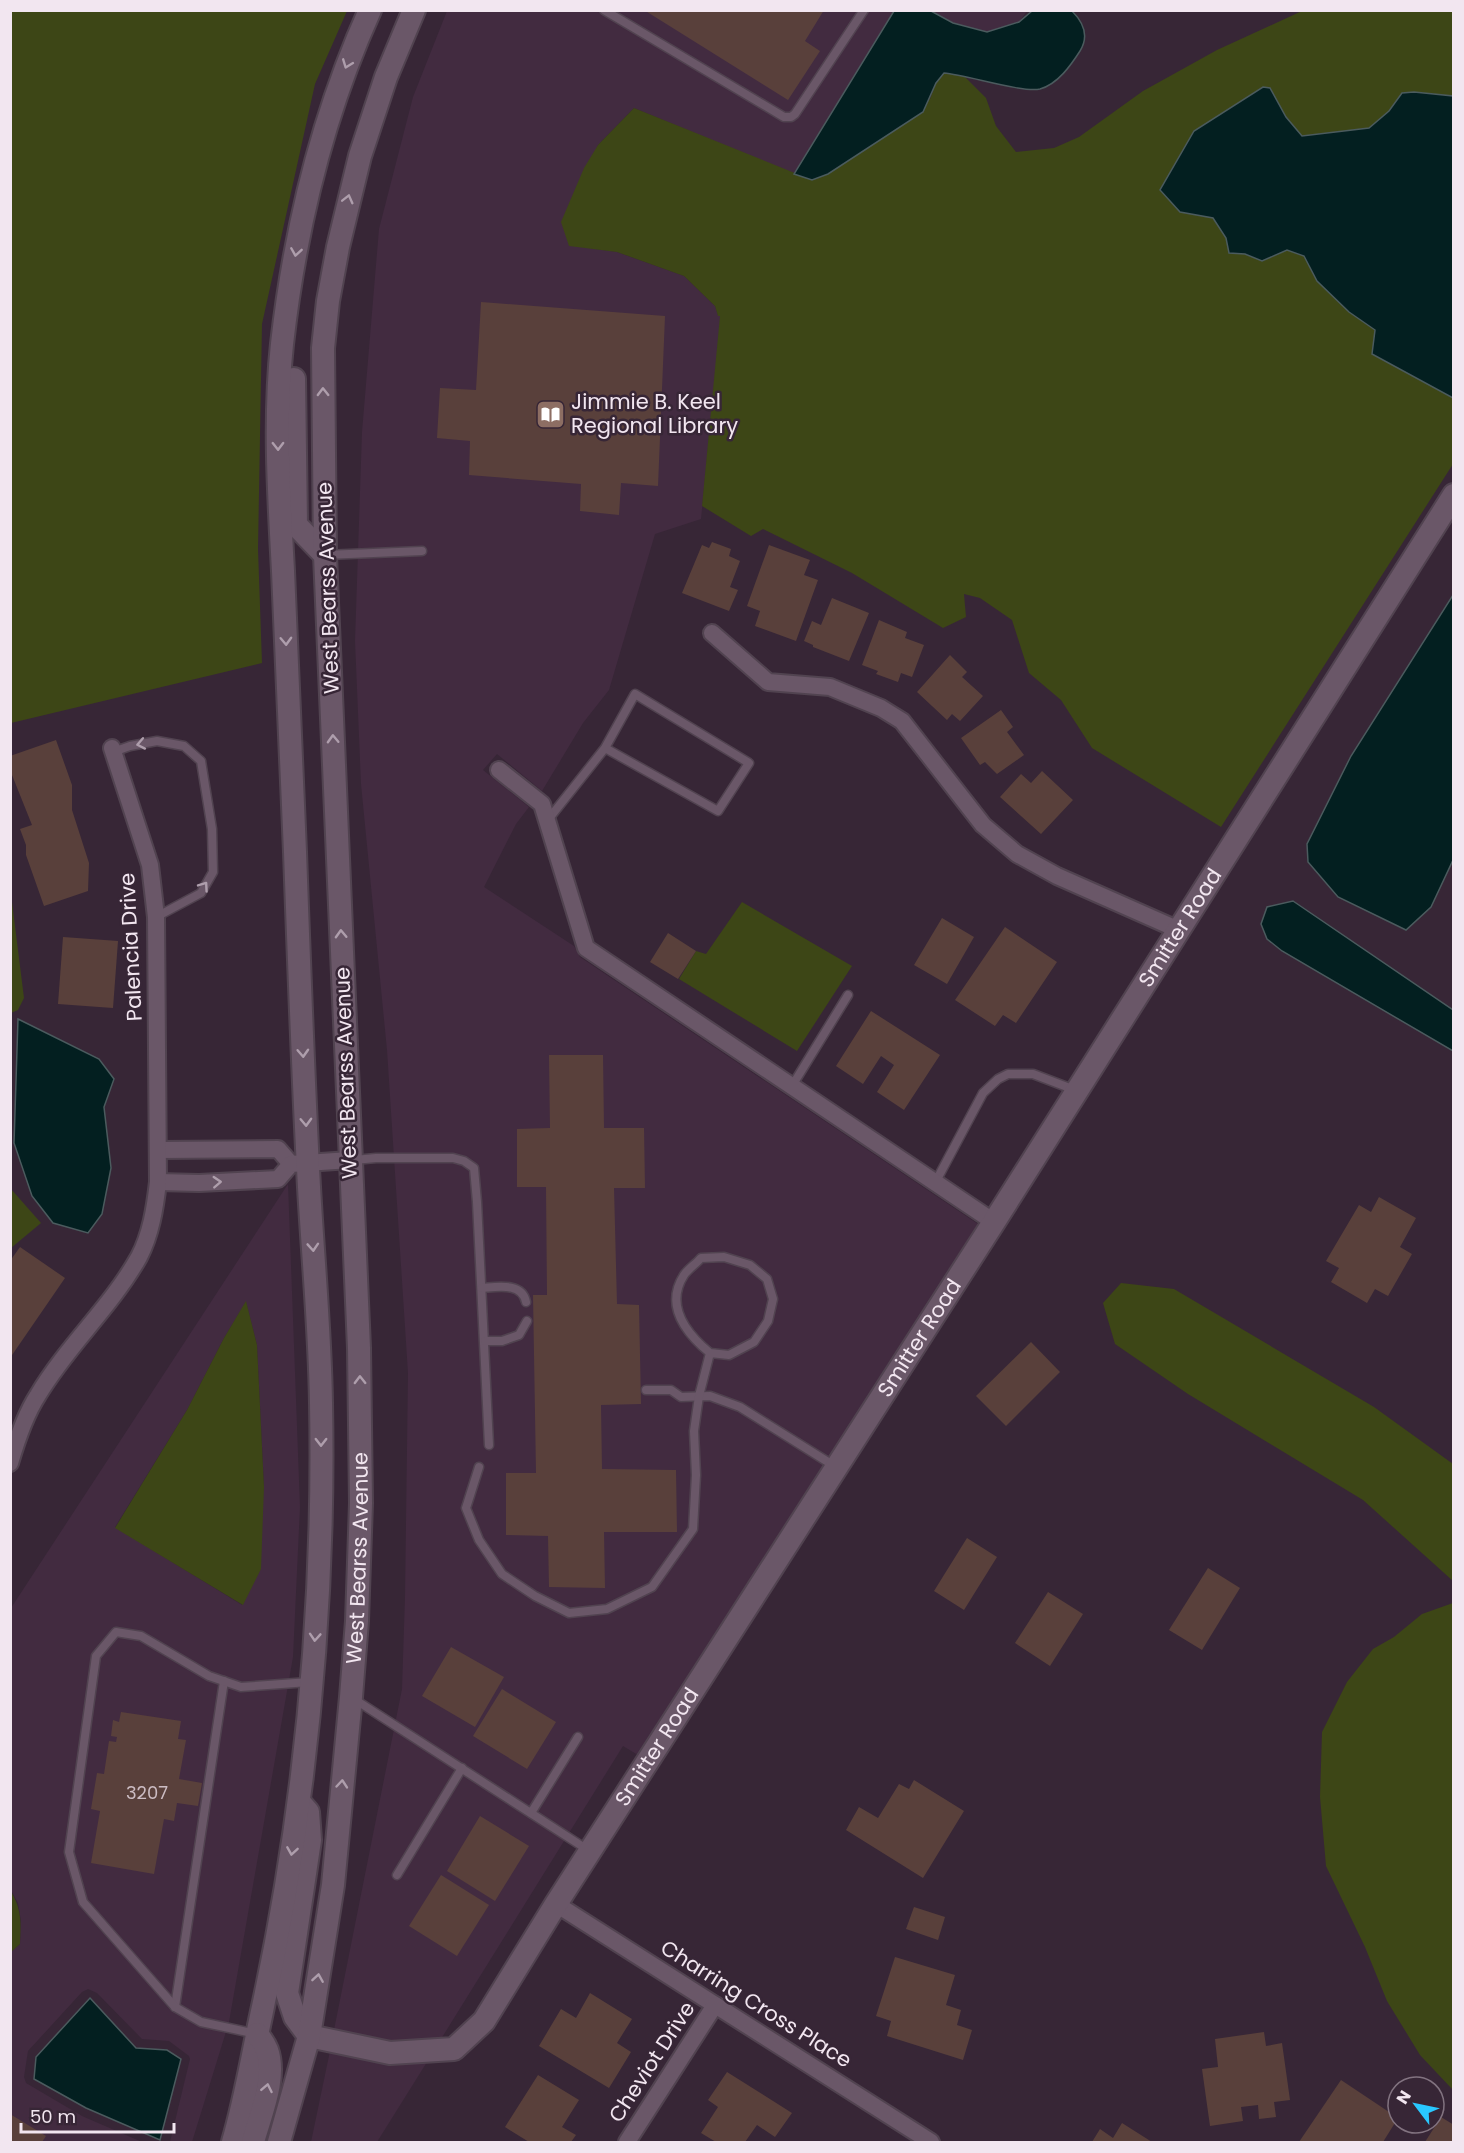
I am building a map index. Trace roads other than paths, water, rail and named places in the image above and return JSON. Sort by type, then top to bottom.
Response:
[{"type":"main road","name":"West Bearss Avenue","points":[[233,2142],[248,2084],[275,1951],[299,1800],[312,1682],[318,1585],[321,1401],[300,1164],[279,458],[282,348],[299,232],[311,180],[329,114],[370,10]]},
{"type":"main road","name":"West Bearss Avenue","points":[[279,2142],[309,2036],[333,1885],[357,1621],[361,1468],[359,1348],[325,555],[323,348],[328,301],[346,206],[386,77],[414,10]]},
{"type":"main road","points":[[282,348],[294,378],[296,525],[325,555]]},
{"type":"main road","name":"Smitter Road","points":[[309,2036],[390,2054],[454,2049],[484,2021],[556,1904],[994,1222],[1454,495]]},
{"type":"main road","points":[[299,1800],[308,1812],[310,1840],[287,1993],[295,2016],[309,2036]]},
{"type":"main road","points":[[253,2142],[269,2084],[270,2063],[267,2049],[257,2034]]},
{"type":"street","points":[[712,633],[768,682],[830,687],[896,716],[903,721],[983,825],[1017,854],[1057,876],[1179,930]]},
{"type":"street","name":"Palencia Drive","points":[[10,1463],[23,1426],[40,1392],[139,1257],[153,1220],[159,1150],[156,917],[150,865],[113,750]]},
{"type":"street","points":[[499,770],[542,804],[586,948],[994,1222]]},
{"type":"street","points":[[159,1150],[278,1149],[300,1164]]},
{"type":"street","points":[[158,1182],[199,1183],[278,1179],[300,1164],[350,1160]]},
{"type":"street","name":"Charring Cross Place","points":[[556,1904],[931,2142]]},
{"type":"street","name":"Cheviot Drive","points":[[627,2142],[715,2005]]},
{"type":"lane","points":[[604,10],[784,117],[791,117],[795,114],[864,10]]},
{"type":"lane","points":[[325,555],[422,550]]},
{"type":"lane","points":[[546,821],[605,748],[635,693],[748,763],[718,811],[605,748]]},
{"type":"lane","points":[[113,750],[158,741],[184,746],[201,761],[212,829],[213,872],[201,893],[156,917]]},
{"type":"lane","points":[[792,1086],[848,995]]},
{"type":"lane","points":[[935,1183],[982,1093],[998,1079],[1008,1074],[1033,1074],[1077,1091]]},
{"type":"lane","points":[[350,1160],[453,1158],[464,1161],[474,1168],[489,1445]]},
{"type":"lane","points":[[724,1257],[750,1265],[767,1279],[773,1299],[768,1321],[754,1342],[729,1355],[710,1353],[694,1340],[681,1321],[677,1297],[684,1276],[701,1258],[724,1257]]},
{"type":"lane","points":[[482,1288],[509,1287],[524,1295],[526,1302]]},
{"type":"lane","points":[[484,1341],[502,1341],[519,1335],[526,1321]]},
{"type":"lane","points":[[479,1467],[466,1508],[479,1540],[502,1574],[535,1596],[569,1613],[607,1609],[652,1587],[693,1529],[696,1475],[694,1431],[699,1396],[710,1353]]},
{"type":"lane","points":[[645,1390],[671,1390],[681,1397],[710,1396],[741,1407],[837,1467]]},
{"type":"lane","points":[[257,2034],[201,2022],[175,2007],[83,1902],[69,1852],[96,1656],[116,1632],[141,1636],[209,1676],[241,1687],[312,1682]]},
{"type":"lane","points":[[175,2007],[224,1681]]},
{"type":"lane","points":[[351,1697],[591,1851]]},
{"type":"lane","points":[[531,1813],[578,1737]]},
{"type":"lane","points":[[398,1875],[462,1768]]},
{"type":"place","name":"Jimmie B. Keel Regional Library","points":[[550,414]]}]
